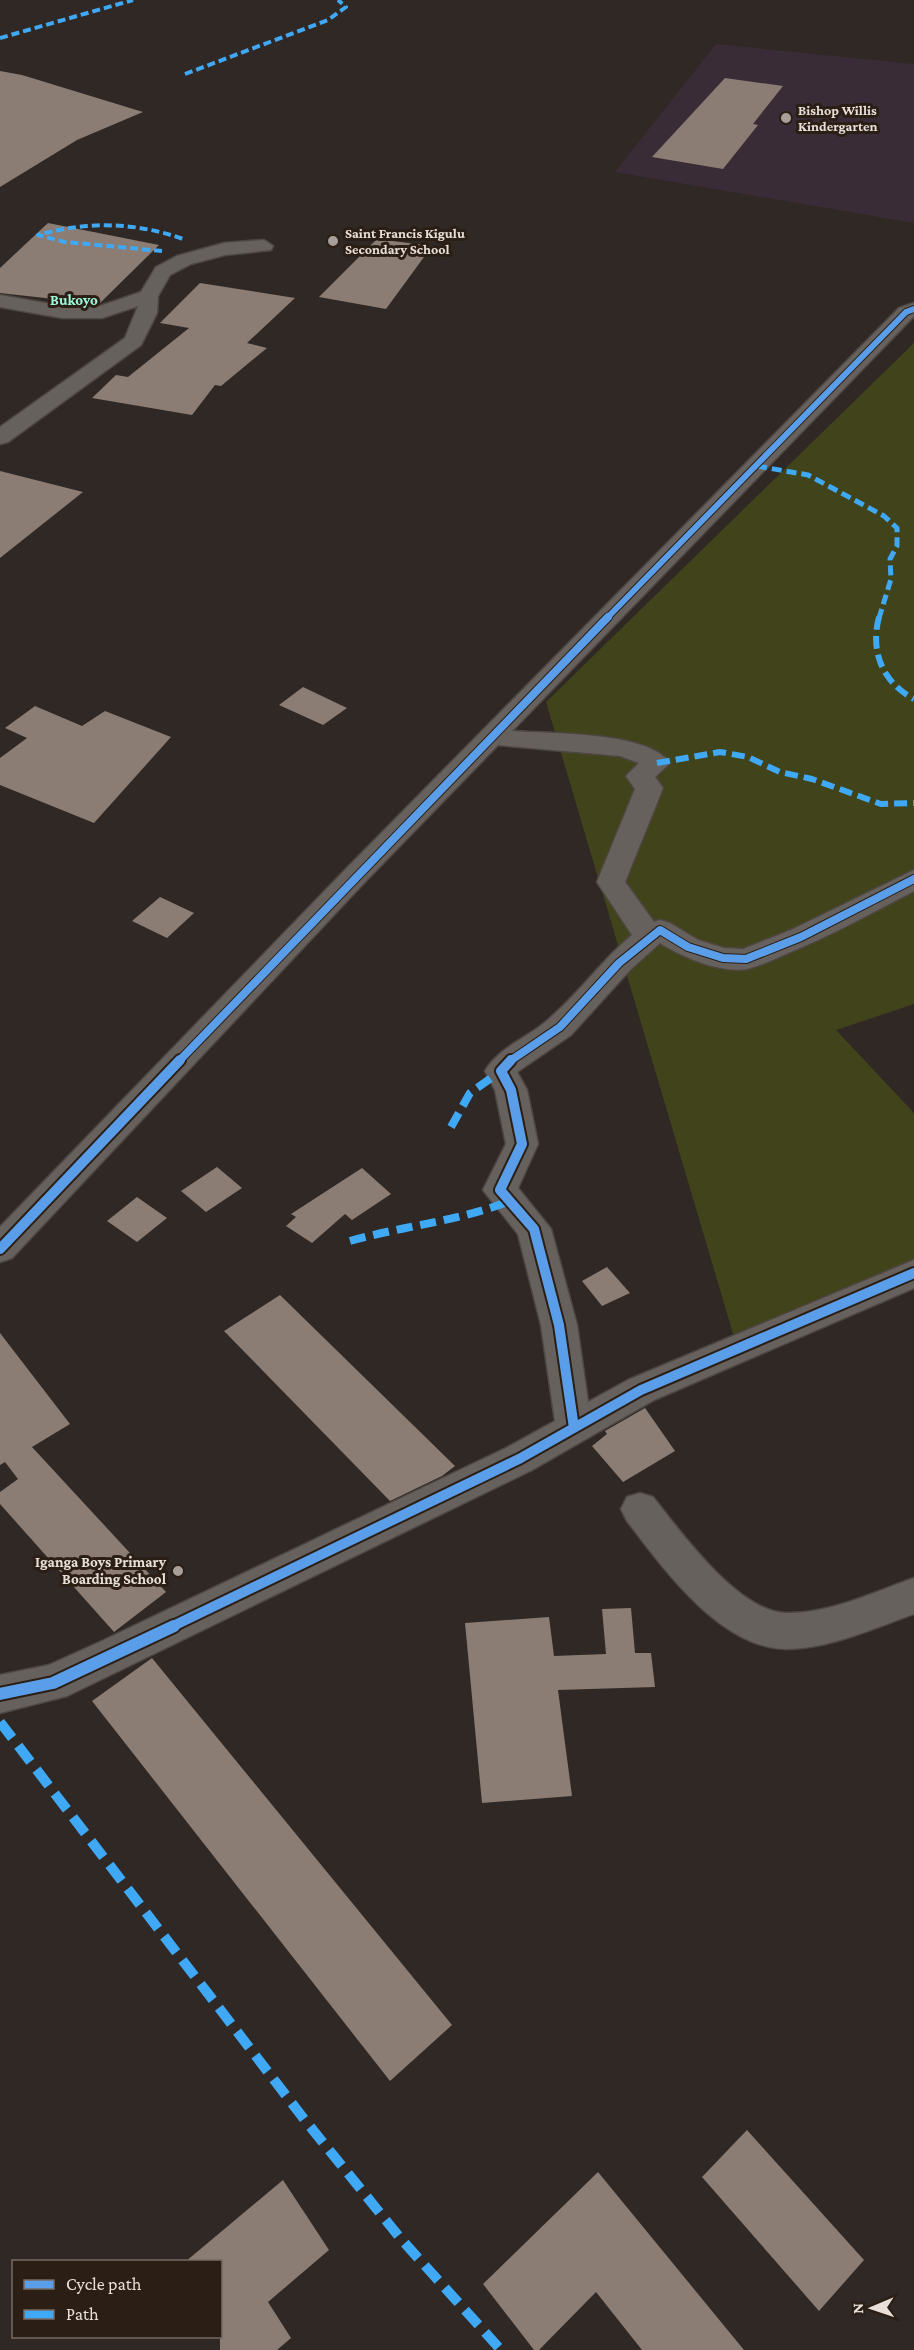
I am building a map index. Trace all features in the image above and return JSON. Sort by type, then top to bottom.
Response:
[{"type":"street","points":[[0,437],[134,341],[147,314],[148,296],[164,271],[184,260],[236,248],[264,246]]},
{"type":"street","points":[[0,301],[62,312],[102,312],[148,296]]},
{"type":"street","points":[[0,1249],[353,878],[906,312],[914,309]]},
{"type":"street","points":[[491,737],[622,748],[642,754],[657,763],[639,776],[650,788],[638,809],[631,838],[611,882],[649,937]]},
{"type":"street","points":[[574,1428],[559,1325],[534,1229],[500,1190],[522,1144],[511,1090],[501,1071],[507,1062],[560,1027],[640,941],[660,930],[688,948],[723,958],[746,959],[801,937],[914,879]]},
{"type":"street","points":[[0,1694],[53,1683],[116,1654],[519,1459],[640,1390],[914,1273]]},
{"type":"street","points":[[640,1509],[690,1572],[749,1621],[784,1631],[836,1621],[914,1596]]},
{"type":"shaded area","name":"Bishop Willis Kindergarten","points":[[716,44],[914,64],[914,223],[615,172]]},
{"type":"green space","points":[[914,343],[914,1004],[836,1030],[914,1113],[914,1261],[737,1347],[546,702]]},
{"type":"building","points":[[0,71],[22,75],[143,112],[77,140],[0,187]]},
{"type":"building","points":[[725,78],[783,86],[753,124],[758,125],[723,169],[652,157]]},
{"type":"building","points":[[48,223],[159,245],[99,304],[0,293],[0,268]]},
{"type":"building","points":[[377,239],[432,246],[386,309],[319,297]]},
{"type":"building","points":[[200,283],[295,298],[247,343],[267,348],[221,386],[215,385],[192,415],[92,398],[116,375],[128,377],[189,328],[160,323]]},
{"type":"building","points":[[0,471],[83,492],[0,558]]},
{"type":"building","points":[[303,687],[347,708],[323,725],[279,705]]},
{"type":"building","points":[[35,706],[82,726],[105,711],[171,737],[94,823],[0,785],[0,758],[27,738],[5,728]]},
{"type":"building","points":[[160,897],[194,913],[167,938],[132,921]]},
{"type":"building","points":[[217,1167],[242,1188],[206,1212],[181,1191]]},
{"type":"building","points":[[362,1168],[391,1194],[352,1220],[345,1214],[312,1243],[286,1226],[296,1217],[291,1214]]},
{"type":"building","points":[[137,1197],[167,1218],[137,1242],[107,1221]]},
{"type":"building","points":[[607,1267],[630,1293],[602,1306],[582,1281]]},
{"type":"building","points":[[280,1295],[455,1466],[442,1476],[390,1501],[224,1331]]},
{"type":"building","points":[[0,1333],[70,1424],[32,1447],[166,1592],[114,1632],[0,1504],[0,1492],[18,1479],[5,1462],[0,1465]]},
{"type":"building","points":[[645,1408],[675,1451],[623,1482],[592,1446],[607,1434],[605,1431]]},
{"type":"building","points":[[631,1608],[635,1653],[651,1653],[655,1687],[558,1690],[572,1796],[482,1803],[465,1623],[549,1617],[554,1656],[606,1654],[602,1609]]},
{"type":"building","points":[[152,1658],[452,2025],[390,2081],[92,1701]]},
{"type":"building","points":[[747,2130],[864,2260],[819,2311],[702,2177]]},
{"type":"building","points":[[598,2172],[744,2350],[642,2350],[596,2292],[539,2350],[534,2350],[483,2284]]},
{"type":"building","points":[[283,2180],[329,2250],[268,2302],[291,2338],[277,2350],[220,2350],[222,2260],[187,2260]]},
{"type":"marked path","points":[[0,38],[133,0]]},
{"type":"marked path","points":[[185,74],[328,20],[346,7],[338,0]]},
{"type":"marked path","points":[[162,251],[65,242],[38,235],[73,227],[111,225],[149,229],[183,239]]},
{"type":"marked path","points":[[757,466],[808,475],[884,516],[897,528],[897,546],[890,559],[891,579],[879,616],[876,641],[883,672],[896,688],[914,699]]},
{"type":"marked path","points":[[657,763],[720,752],[748,757],[780,772],[812,779],[881,804],[914,803]]},
{"type":"marked path","points":[[451,1127],[470,1093],[501,1071]]},
{"type":"marked path","points":[[350,1241],[395,1228],[477,1214],[510,1201]]},
{"type":"marked path","points":[[0,1722],[304,2119],[401,2239],[501,2350]]},
{"type":"cycle path","points":[[0,1249],[353,878],[906,312],[914,309]]},
{"type":"cycle path","points":[[574,1428],[559,1325],[534,1229],[500,1190],[522,1144],[511,1090],[501,1071],[513,1058],[560,1027],[619,963],[660,930],[688,947],[723,958],[746,959],[801,937],[914,879]]},
{"type":"cycle path","points":[[0,1694],[53,1683],[116,1654],[519,1459],[641,1390],[914,1273]]},
{"type":"place","name":"Bishop Willis Kindergarten","points":[[786,118]]},
{"type":"place","name":"Saint Francis Kigulu Secondary School","points":[[333,241]]},
{"type":"place","name":"Iganga Boys Primary Boarding School","points":[[178,1571]]},
{"type":"district","name":"Bukoyo","points":[[74,300]]}]
